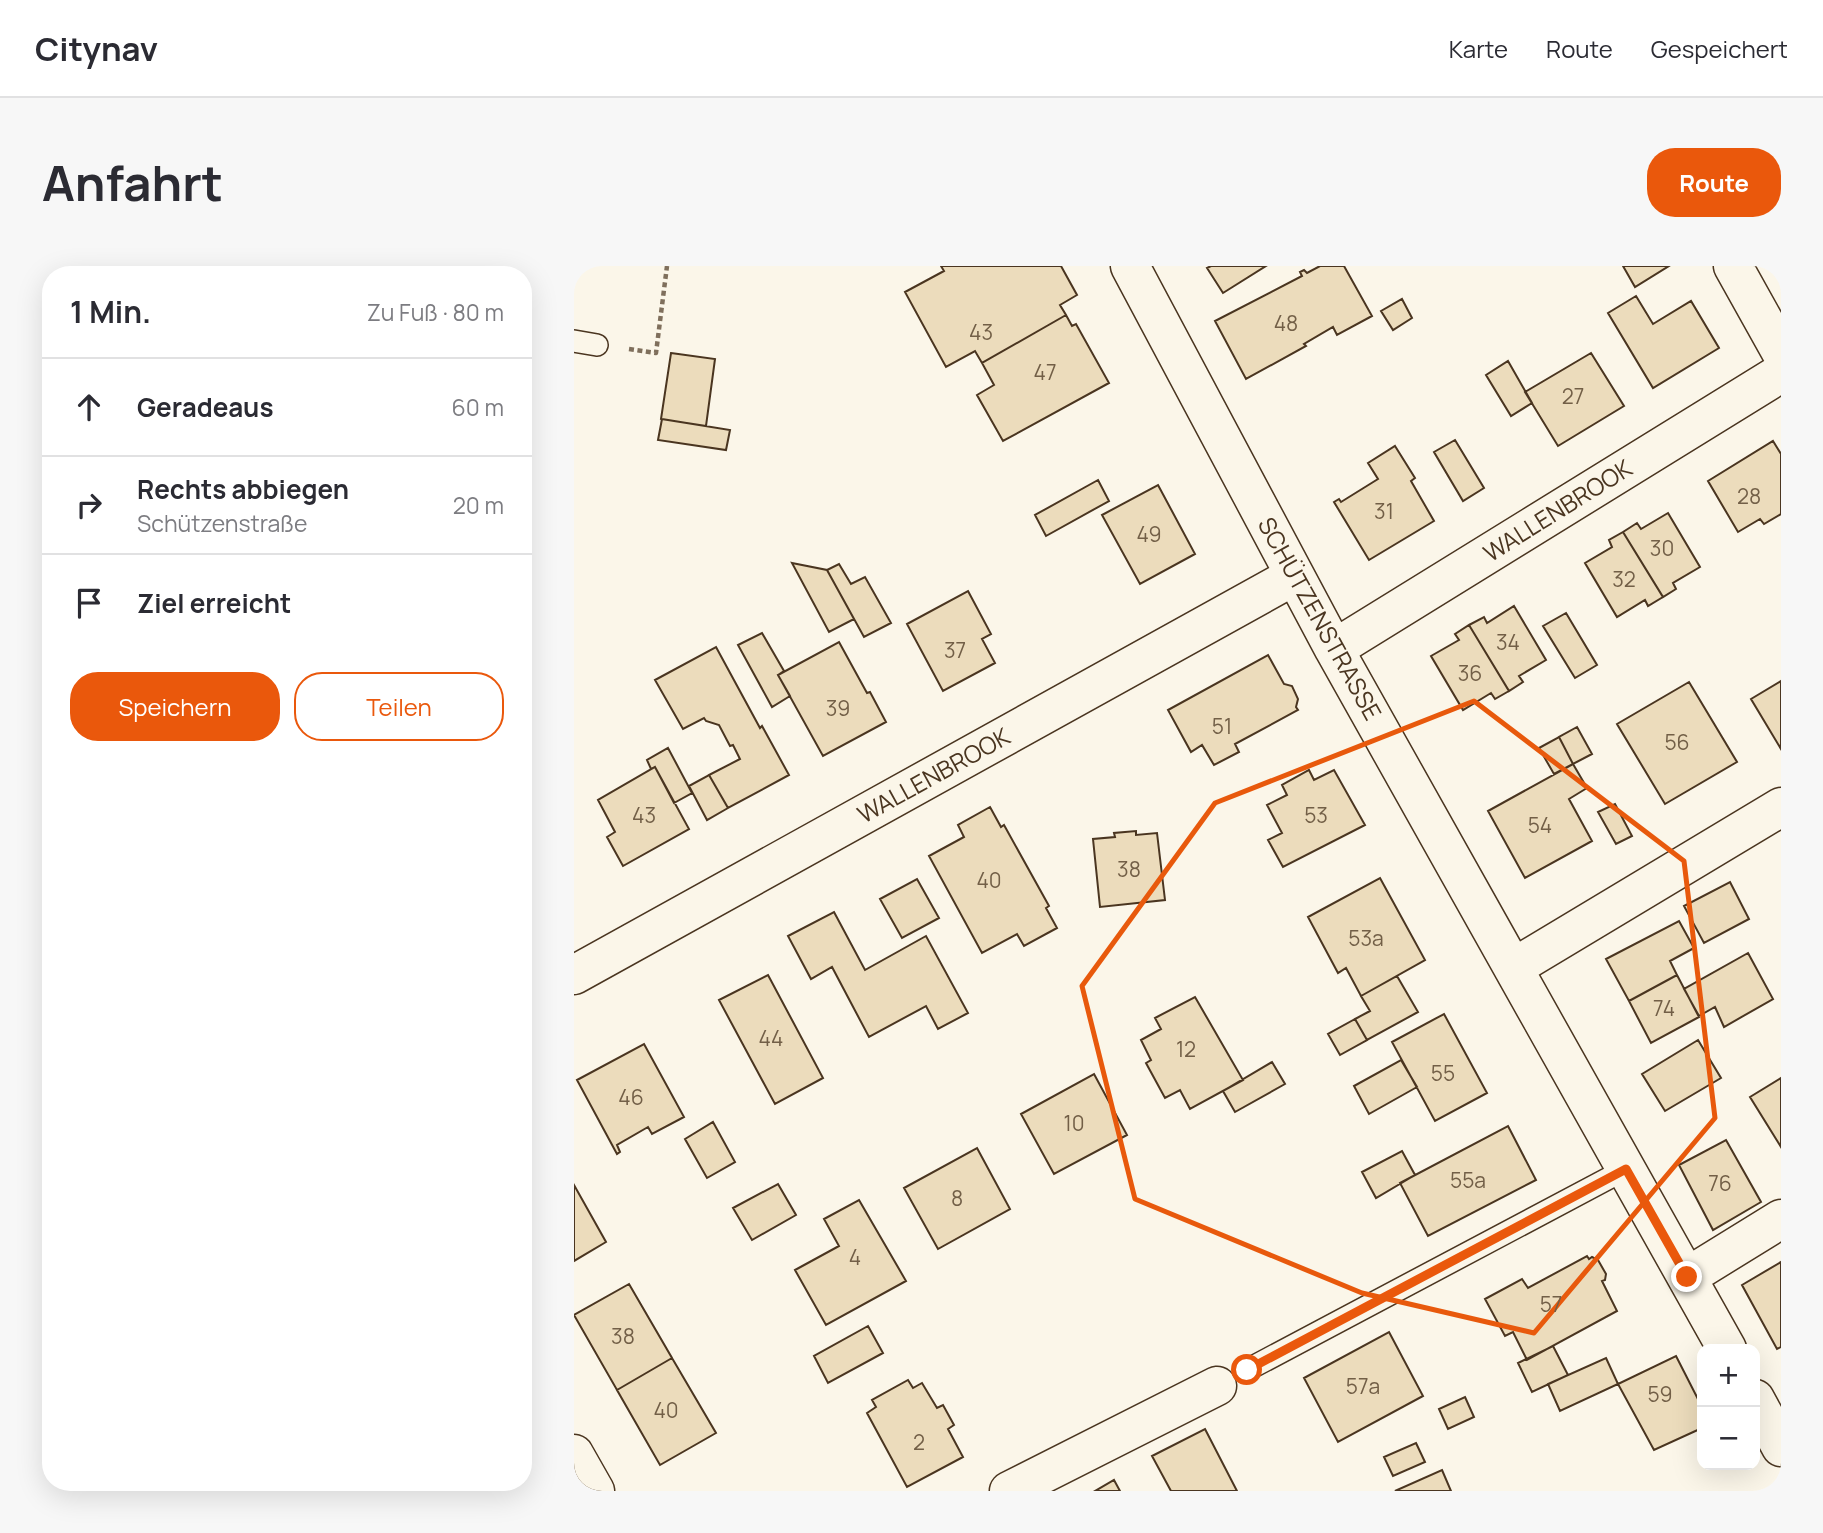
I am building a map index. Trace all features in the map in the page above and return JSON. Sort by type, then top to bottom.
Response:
[{"type":"street","name":"SCHÜTZENSTRASSE","points":[[1130,266],[1334,649],[1724,1344]]},
{"type":"street","points":[[1733,266],[1781,352]]},
{"type":"street","name":"WALLENBROOK","points":[[1334,649],[1781,373]]},
{"type":"street","name":"WALLENBROOK","points":[[574,975],[1294,576]]},
{"type":"street","points":[[1513,968],[1781,807]]},
{"type":"street","points":[[1687,1277],[1781,1219]]},
{"type":"street","points":[[1009,1491],[1232,1378]]},
{"type":"street","points":[[1759,1407],[1781,1447]]},
{"type":"street","points":[[574,1454],[595,1491]]},
{"type":"lane","points":[[574,341],[597,345]]},
{"type":"lane","points":[[1232,1378],[1626,1169]]},
{"type":"path","points":[[597,345],[656,353],[667,266]]},
{"type":"highlighted area","points":[[1474,701],[1684,861],[1715,1118],[1534,1333],[1362,1293],[1135,1199],[1082,986],[1215,803]]},
{"type":"building","points":[[941,266],[1061,266],[1077,295],[1060,305],[1066,315],[982,363],[975,351],[946,367],[905,292],[944,271]]},
{"type":"building","points":[[1266,266],[1223,293],[1207,268]]},
{"type":"building","points":[[1320,266],[1344,266],[1372,316],[1337,335],[1333,327],[1304,344],[1306,346],[1246,379],[1215,321],[1302,276],[1300,272],[1304,270],[1307,273]]},
{"type":"building","points":[[1623,266],[1669,266],[1635,287]]},
{"type":"building","points":[[1636,296],[1653,324],[1691,301],[1719,348],[1653,388],[1608,313]]},
{"type":"building","points":[[1402,299],[1412,318],[1393,330],[1381,311]]},
{"type":"building","points":[[1066,315],[1072,326],[1076,324],[1109,383],[1003,441],[977,395],[994,385],[982,363]]},
{"type":"building","points":[[671,353],[715,359],[706,426],[661,419]]},
{"type":"building","points":[[1591,353],[1624,406],[1558,446],[1525,392]]},
{"type":"building","points":[[1508,361],[1532,403],[1511,416],[1486,375]]},
{"type":"building","points":[[662,419],[730,430],[726,450],[658,440]]},
{"type":"building","points":[[1455,440],[1484,488],[1463,501],[1434,452]]},
{"type":"building","points":[[1773,441],[1781,454],[1781,514],[1764,524],[1760,519],[1738,532],[1708,481]]},
{"type":"building","points":[[1395,446],[1415,478],[1411,481],[1434,521],[1369,560],[1334,502],[1339,499],[1341,502],[1378,479],[1368,463]]},
{"type":"building","points":[[1098,480],[1109,501],[1046,536],[1035,515]]},
{"type":"building","points":[[1158,485],[1195,554],[1140,584],[1102,515]]},
{"type":"building","points":[[1668,513],[1700,567],[1673,583],[1676,589],[1663,597],[1623,532],[1637,523],[1641,529]]},
{"type":"building","points":[[1623,532],[1663,597],[1648,606],[1645,600],[1617,617],[1585,563],[1612,547],[1609,540]]},
{"type":"building","points":[[792,563],[827,570],[854,619],[829,632]]},
{"type":"building","points":[[839,564],[851,584],[865,577],[891,623],[864,637],[827,570]]},
{"type":"building","points":[[968,591],[991,634],[982,639],[995,663],[943,691],[907,624]]},
{"type":"building","points":[[1514,606],[1546,660],[1519,676],[1523,682],[1509,691],[1469,625],[1484,617],[1487,623]]},
{"type":"building","points":[[1566,613],[1597,665],[1575,678],[1543,626]]},
{"type":"building","points":[[1469,625],[1509,691],[1495,699],[1491,693],[1463,710],[1431,656],[1459,640],[1455,634]]},
{"type":"building","points":[[762,633],[784,671],[778,675],[790,696],[772,707],[738,645]]},
{"type":"building","points":[[839,642],[886,722],[823,756],[778,675]]},
{"type":"building","points":[[716,647],[789,775],[728,808],[709,775],[740,759],[733,745],[730,746],[719,725],[704,718],[683,729],[655,680]]},
{"type":"building","points":[[1268,655],[1284,684],[1292,686],[1298,699],[1298,710],[1235,744],[1239,752],[1214,765],[1202,745],[1191,752],[1168,710]]},
{"type":"building","points":[[1781,681],[1781,749],[1751,699]]},
{"type":"building","points":[[1689,682],[1737,762],[1665,804],[1617,724]]},
{"type":"building","points":[[1577,727],[1592,754],[1573,764],[1559,737]]},
{"type":"building","points":[[1559,737],[1573,764],[1554,774],[1539,748]]},
{"type":"building","points":[[668,748],[692,793],[674,803],[655,767],[651,769],[647,760]]},
{"type":"building","points":[[1573,764],[1587,788],[1569,799],[1592,841],[1525,878],[1488,811]]},
{"type":"building","points":[[655,767],[689,829],[623,866],[607,837],[615,832],[598,800]]},
{"type":"building","points":[[1309,770],[1314,780],[1334,770],[1365,825],[1283,867],[1268,840],[1282,833],[1267,805],[1287,795],[1282,785]]},
{"type":"building","points":[[709,775],[728,808],[707,820],[689,786]]},
{"type":"building","points":[[1615,804],[1632,836],[1616,844],[1598,812]]},
{"type":"building","points":[[990,807],[1001,827],[1004,825],[1049,906],[1046,908],[1057,928],[1024,946],[1017,934],[982,953],[929,856],[964,837],[958,825]]},
{"type":"building","points":[[1136,831],[1136,835],[1157,833],[1165,900],[1100,907],[1093,839]]},
{"type":"building","points":[[1380,878],[1425,960],[1361,996],[1346,968],[1338,973],[1308,917]]},
{"type":"building","points":[[917,879],[939,918],[902,938],[880,899]]},
{"type":"building","points":[[1730,882],[1749,919],[1704,943],[1684,906]]},
{"type":"building","points":[[834,912],[865,970],[926,936],[968,1013],[938,1029],[926,1006],[869,1037],[832,967],[811,979],[788,936]]},
{"type":"building","points":[[1679,921],[1694,948],[1670,961],[1677,975],[1629,1001],[1606,959]]},
{"type":"building","points":[[1748,953],[1773,999],[1724,1027],[1715,1007],[1699,1016],[1684,989]]},
{"type":"building","points":[[768,975],[823,1078],[775,1104],[719,1000]]},
{"type":"building","points":[[1677,975],[1699,1017],[1651,1043],[1629,1001]]},
{"type":"building","points":[[1397,976],[1418,1012],[1367,1040],[1355,1019],[1370,1011],[1361,996]]},
{"type":"building","points":[[1195,997],[1243,1080],[1190,1109],[1180,1090],[1165,1098],[1146,1063],[1151,1060],[1141,1040],[1161,1029],[1155,1018]]},
{"type":"building","points":[[1444,1014],[1487,1093],[1435,1121],[1392,1042]]},
{"type":"building","points":[[1355,1019],[1367,1040],[1340,1055],[1328,1034]]},
{"type":"building","points":[[1698,1040],[1721,1078],[1665,1111],[1642,1074]]},
{"type":"building","points":[[644,1044],[684,1117],[652,1134],[648,1127],[617,1145],[620,1152],[617,1154],[577,1080]]},
{"type":"building","points":[[1401,1060],[1417,1087],[1369,1114],[1354,1086]]},
{"type":"building","points":[[1272,1062],[1285,1084],[1235,1112],[1223,1091]]},
{"type":"building","points":[[1094,1074],[1127,1135],[1054,1174],[1021,1114]]},
{"type":"building","points":[[1781,1078],[1781,1147],[1750,1097]]},
{"type":"building","points":[[713,1122],[735,1162],[707,1178],[685,1139]]},
{"type":"building","points":[[1508,1126],[1536,1180],[1428,1236],[1400,1183]]},
{"type":"building","points":[[1726,1140],[1761,1202],[1713,1230],[1679,1165]]},
{"type":"building","points":[[977,1148],[1010,1209],[938,1249],[904,1188]]},
{"type":"building","points":[[1402,1151],[1415,1175],[1376,1198],[1362,1172]]},
{"type":"building","points":[[778,1184],[796,1215],[752,1240],[733,1208]]},
{"type":"building","points":[[574,1185],[606,1242],[574,1261]]},
{"type":"building","points":[[859,1200],[906,1281],[826,1325],[795,1270],[839,1246],[824,1219]]},
{"type":"building","points":[[1587,1256],[1589,1259],[1592,1257],[1598,1260],[1606,1274],[1605,1280],[1602,1281],[1617,1311],[1527,1360],[1513,1332],[1505,1336],[1485,1299],[1522,1279],[1528,1288]]},
{"type":"building","points":[[1781,1262],[1781,1347],[1777,1349],[1742,1285]]},
{"type":"building","points":[[629,1284],[672,1358],[617,1390],[574,1315]]},
{"type":"building","points":[[868,1326],[883,1353],[828,1383],[814,1356]]},
{"type":"building","points":[[1389,1332],[1423,1396],[1338,1442],[1304,1378]]},
{"type":"building","points":[[1553,1346],[1568,1375],[1532,1392],[1518,1363]]},
{"type":"building","points":[[1676,1356],[1697,1397],[1697,1430],[1654,1450],[1618,1384]]},
{"type":"building","points":[[672,1358],[716,1433],[660,1465],[617,1390]]},
{"type":"building","points":[[1606,1358],[1618,1384],[1560,1411],[1548,1384]]},
{"type":"building","points":[[908,1380],[913,1388],[922,1383],[937,1408],[943,1405],[954,1425],[948,1429],[963,1457],[907,1487],[867,1413],[876,1407],[872,1400]]},
{"type":"building","points":[[1465,1397],[1474,1417],[1448,1429],[1439,1409]]},
{"type":"building","points":[[1205,1429],[1237,1491],[1171,1491],[1152,1456]]},
{"type":"building","points":[[1416,1443],[1425,1462],[1393,1476],[1384,1457]]},
{"type":"building","points":[[1442,1470],[1451,1491],[1395,1491]]},
{"type":"building","points":[[1114,1480],[1120,1491],[1095,1491]]},
{"type":"route","points":[[1247,1370],[1626,1169],[1687,1277]]}]
